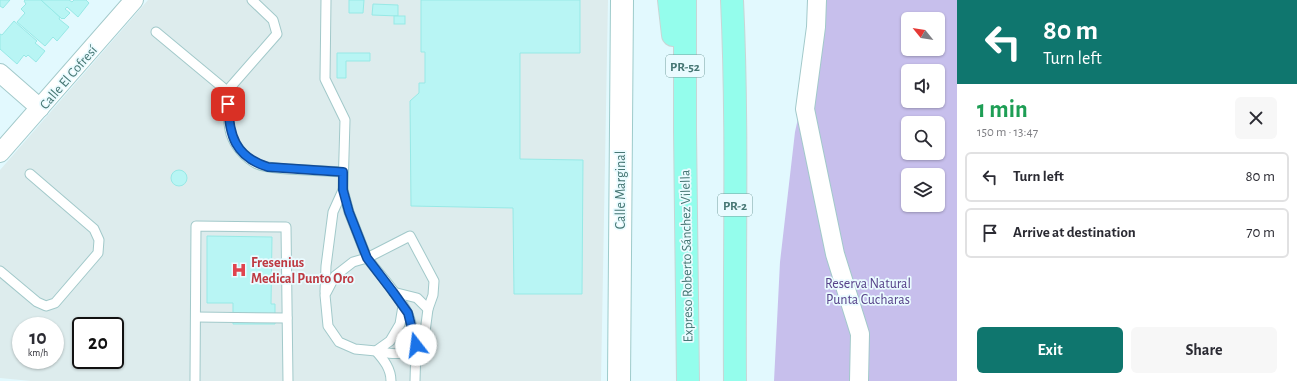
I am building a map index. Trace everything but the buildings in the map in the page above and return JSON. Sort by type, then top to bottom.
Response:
[{"type":"highway","points":[[669,0],[685,131]]},
{"type":"highway","name":"PR-52","points":[[685,0],[685,131]]},
{"type":"highway","name":"PR-2","points":[[732,0],[735,123],[734,286],[736,381]]},
{"type":"highway","points":[[733,30],[737,0]]},
{"type":"highway","name":"Expreso Roberto Sánchez Vilella","points":[[685,131],[688,381]]},
{"type":"street","name":"Calle El Cofresí","points":[[0,153],[134,0]]},
{"type":"street","name":"Calle Marginal","points":[[619,381],[622,0]]},
{"type":"street","points":[[818,0],[816,27],[805,109],[836,254],[860,334],[859,381]]},
{"type":"street","points":[[0,73],[40,108]]},
{"type":"lane","points":[[252,0],[273,20],[277,34],[227,91],[228,118],[232,135],[238,147],[248,158],[257,164],[268,167],[343,172]]},
{"type":"lane","points":[[326,0],[325,78],[345,120],[343,190],[349,212],[367,258],[408,313],[416,345],[415,381]]},
{"type":"lane","points":[[156,32],[227,91]]},
{"type":"lane","points":[[0,271],[37,302],[46,306],[55,303],[98,253],[99,240],[94,229],[30,174]]},
{"type":"lane","points":[[325,295],[335,276],[353,262],[367,258],[410,236],[434,282],[433,295],[428,309],[425,332],[416,345],[407,352],[392,354],[355,348],[340,342],[328,326],[325,295],[326,266],[333,212],[343,190]]},
{"type":"lane","points":[[195,381],[196,226],[286,227],[288,381]]},
{"type":"lane","points":[[393,292],[417,298],[428,309]]},
{"type":"lane","points":[[376,351],[390,341],[400,324],[403,306]]},
{"type":"lane","points":[[196,317],[287,318]]},
{"type":"lane","points":[[376,351],[383,358],[391,373],[391,381]]},
{"type":"shaded area","points":[[148,0],[608,0],[601,381],[31,381],[0,378],[0,170]]},
{"type":"green space","name":"Reserva Natural Punta Cucharas","points":[[824,0],[957,0],[957,381],[774,381],[780,262],[795,132]]},
{"type":"place","name":"Fresenius Medical Punto Oro","points":[[239,270]]},
{"type":"route","points":[[228,104],[228,118],[232,135],[238,147],[248,158],[257,164],[268,167],[343,172],[343,190],[349,212],[367,258],[408,313],[416,345]]}]
